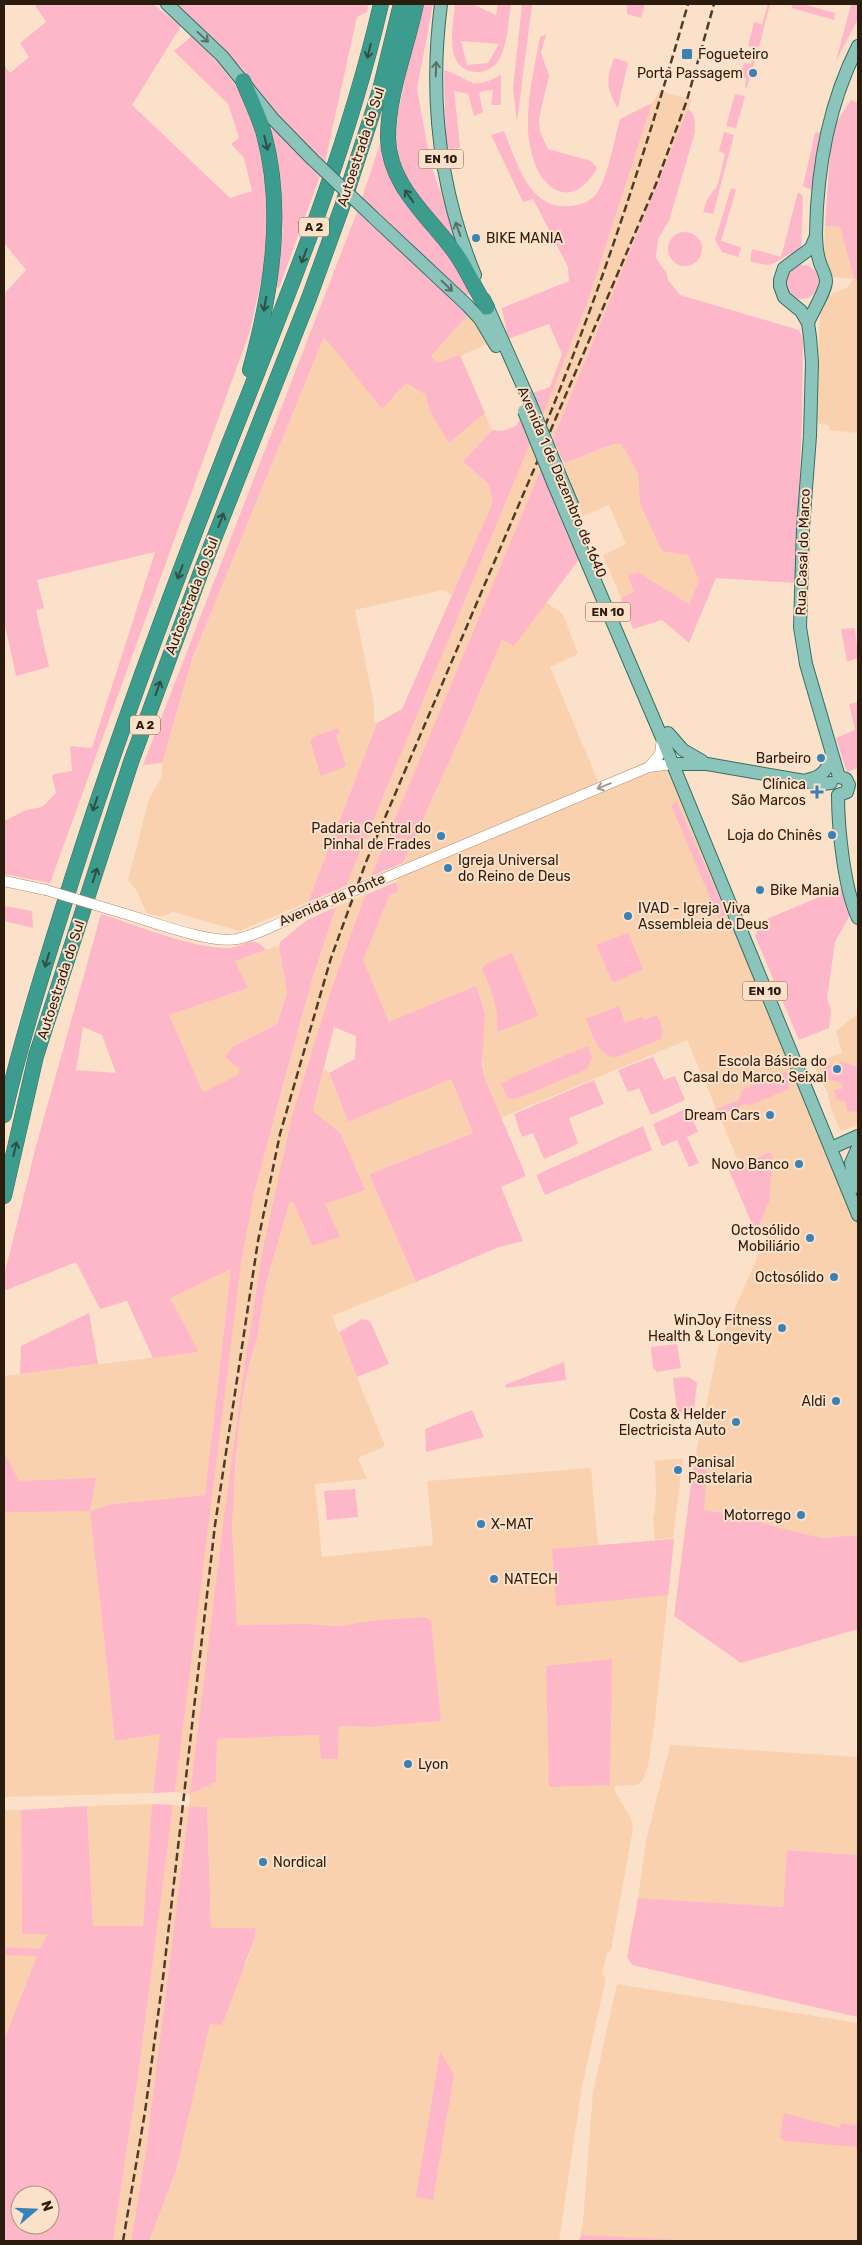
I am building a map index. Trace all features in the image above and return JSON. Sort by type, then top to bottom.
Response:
[{"type":"highway","name":"Autoestrada do Sul","points":[[4,1115],[18,1054],[96,802],[149,653],[302,260],[354,108],[381,4]]},
{"type":"highway","name":"Autoestrada do Sul","points":[[4,1196],[36,1056],[131,762],[202,569],[308,298],[362,148],[402,4]]},
{"type":"highway","points":[[416,4],[398,77],[388,130],[394,167],[409,196],[456,254],[487,307]]},
{"type":"highway","points":[[362,148],[378,126],[398,77]]},
{"type":"highway","points":[[229,445],[264,312],[271,269],[274,229],[274,204],[268,151],[263,132],[243,81]]},
{"type":"main road","name":"EN 10","points":[[167,4],[222,56],[243,81]]},
{"type":"main road","name":"Avenida 1 de Dezembro de 1640","points":[[441,4],[435,81],[439,147],[452,211],[487,307],[557,479],[857,1191]]},
{"type":"main road","points":[[808,323],[822,295],[826,282],[819,258],[816,236],[819,176],[824,142],[845,75],[858,46]]},
{"type":"main road","name":"Avenida 1 de Dezembro de 1640","points":[[243,81],[273,119],[311,158],[443,281],[480,319],[527,406]]},
{"type":"main road","points":[[808,323],[801,311],[784,296],[780,280],[784,268],[811,248],[816,236]]},
{"type":"main road","points":[[794,261],[810,260],[821,268],[824,274]]},
{"type":"main road","points":[[790,301],[796,304],[809,304],[822,295]]},
{"type":"main road","name":"Rua Casal do Marco","points":[[808,323],[812,362],[810,436],[802,547],[800,627],[806,664],[832,754],[844,783],[833,791],[838,794],[851,901],[858,918]]},
{"type":"main road","points":[[664,736],[688,754],[707,764]]},
{"type":"main road","points":[[806,780],[816,778],[825,771],[832,754]]},
{"type":"main road","points":[[679,768],[707,764],[822,784],[844,783]]},
{"type":"main road","name":"Avenida 1 de Dezembro de 1640","points":[[679,768],[683,790],[858,1216]]},
{"type":"main road","points":[[838,1145],[858,1136]]},
{"type":"main road","points":[[857,1191],[852,1163],[858,1147]]},
{"type":"street","points":[[649,767],[660,754],[664,736]]},
{"type":"street","name":"Avenida da Ponte","points":[[4,881],[46,890],[210,938],[230,940],[254,933],[431,860],[649,767],[679,768]]},
{"type":"shaded area","points":[[34,4],[153,4],[181,26],[132,105],[230,198],[252,191],[244,158],[231,144],[239,138],[228,104],[174,51],[192,36],[220,65],[242,94],[257,126],[269,200],[266,258],[250,331],[50,883],[4,874],[4,821],[26,810],[42,807],[56,793],[52,776],[72,771],[70,746],[92,748],[155,552],[37,580],[44,608],[36,610],[49,667],[16,676],[4,621],[4,294],[26,270],[4,243],[4,65],[10,73],[29,57],[20,43],[46,22]]},
{"type":"shaded area","points":[[174,4],[368,4],[367,12],[357,17],[325,162],[271,111],[242,68]]},
{"type":"shaded area","points":[[421,4],[433,4],[417,89],[431,166],[464,255],[406,183],[397,156],[398,113]]},
{"type":"shaded area","points":[[455,4],[472,4],[496,15],[498,4],[511,4],[504,47],[499,60],[488,70],[480,72],[468,70],[460,65],[455,57],[452,47],[452,36]],"holes":[[[461,41],[499,44],[488,63],[467,65]]]},
{"type":"shaded area","points":[[522,4],[532,4],[517,122],[513,89]]},
{"type":"shaded area","points":[[627,4],[645,4],[641,18],[627,14]]},
{"type":"shaded area","points":[[768,4],[770,4],[759,47],[748,46],[754,22],[762,24]]},
{"type":"shaded area","points":[[788,4],[803,4],[835,13],[834,20],[792,8]]},
{"type":"shaded area","points":[[851,4],[858,4],[858,19],[836,61]]},
{"type":"shaded area","points":[[546,34],[541,53],[549,75],[539,119],[540,132],[548,149],[591,161],[597,168],[583,186],[568,192],[562,192],[553,188],[545,181],[534,162],[529,141],[528,110],[532,79],[540,37]]},
{"type":"shaded area","points":[[753,56],[756,57],[747,87],[745,88],[746,78],[740,77],[744,63],[751,64]]},
{"type":"shaded area","points":[[614,58],[628,62],[618,108],[608,84]]},
{"type":"shaded area","points":[[444,70],[477,83],[483,83],[501,75],[501,105],[491,105],[493,90],[479,92],[483,112],[474,116],[468,94],[454,91],[459,148],[450,149],[446,146]]},
{"type":"shaded area","points":[[660,91],[692,100],[553,439],[543,415],[589,298],[652,103]]},
{"type":"shaded area","points":[[735,94],[745,96],[736,128],[726,126]]},
{"type":"shaded area","points":[[851,100],[858,103],[858,279],[854,279],[840,227],[825,226],[830,152],[837,121]]},
{"type":"shaded area","points":[[652,103],[589,298],[543,415],[533,393],[550,387],[562,354],[549,324],[508,339],[502,308],[569,281],[568,267],[533,199],[523,202],[491,135],[504,131],[519,169],[534,192],[544,200],[556,205],[578,205],[591,199],[601,185],[608,167],[620,119]]},
{"type":"shaded area","points":[[688,109],[694,116],[695,132],[669,221],[658,239],[656,258],[667,274],[668,280],[680,295],[799,330],[803,339],[802,422],[795,583],[716,578],[689,643],[662,620],[633,629],[621,598],[634,592],[628,576],[638,572],[689,604],[699,581],[688,555],[662,551],[640,504],[638,473],[621,444],[614,444],[564,463],[553,439]]},
{"type":"shaded area","points":[[273,128],[320,176],[279,288],[275,286],[283,230],[279,176],[270,131]]},
{"type":"shaded area","points":[[724,132],[734,135],[713,214],[703,212],[707,200],[718,184],[725,154],[719,151]]},
{"type":"shaded area","points":[[820,132],[812,190],[803,186],[815,133]]},
{"type":"shaded area","points":[[383,134],[427,224],[473,293],[465,296],[362,198]]},
{"type":"shaded area","points":[[731,188],[736,190],[721,241],[740,247],[738,257],[722,252],[715,240]]},
{"type":"shaded area","points":[[798,192],[802,195],[803,199],[801,247],[798,252],[789,254],[768,265],[751,262],[751,252],[753,249],[781,257]]},
{"type":"shaded area","points":[[357,212],[468,315],[431,356],[437,363],[460,355],[485,413],[449,443],[429,410],[426,395],[406,383],[382,409],[324,337],[192,659],[162,763],[143,765]]},
{"type":"shaded area","points":[[825,226],[840,227],[854,278],[858,279],[858,433],[829,430],[829,425],[815,423],[820,305],[833,293],[848,287],[854,279],[833,277],[824,258]]},
{"type":"shaded area","points":[[685,232],[692,233],[697,237],[701,242],[701,256],[697,261],[692,265],[685,266],[678,265],[673,261],[669,256],[668,249],[669,242],[673,237],[678,233]]},
{"type":"shaded area","points":[[802,265],[809,266],[814,270],[818,275],[818,289],[814,294],[809,298],[802,299],[795,298],[790,294],[786,289],[785,282],[786,275],[790,270],[795,266]]},
{"type":"shaded area","points":[[468,315],[489,343],[460,356],[492,430],[463,462],[488,483],[493,502],[453,596],[443,590],[355,610],[374,704],[374,721],[377,723],[308,902],[239,931],[173,912],[161,917],[146,913],[137,891],[128,880],[149,799],[162,776],[162,763],[192,659],[324,337],[382,409]]},
{"type":"shaded area","points":[[520,419],[530,444],[346,886],[308,902],[377,723],[402,709],[493,502],[488,483],[463,462],[492,430],[503,431],[516,426]]},
{"type":"shaded area","points":[[530,444],[541,469],[486,602],[371,876],[346,886]]},
{"type":"shaded area","points":[[614,444],[621,444],[638,473],[640,504],[662,551],[688,554],[699,581],[689,604],[638,572],[634,592],[621,598],[603,555],[626,544],[609,505],[583,516],[564,463]]},
{"type":"shaded area","points":[[541,469],[580,558],[514,646],[502,640],[403,863],[371,876]]},
{"type":"shaded area","points":[[546,602],[563,614],[578,654],[550,667],[600,786],[673,758],[858,1206],[858,1535],[822,1538],[776,1527],[741,1515],[688,1508],[693,1469],[718,1347],[766,1237],[757,1231],[769,1202],[773,1158],[770,1152],[740,1165],[687,1040],[500,1118],[485,1079],[476,987],[389,1023],[362,959],[389,896],[399,891],[396,882],[403,863],[502,640],[514,646]]},
{"type":"shaded area","points":[[855,628],[858,658],[847,662],[841,629]]},
{"type":"shaded area","points":[[858,702],[858,768],[847,772],[836,738],[855,730],[849,704]]},
{"type":"shaded area","points":[[338,728],[340,733],[336,735],[346,766],[321,776],[310,741],[313,737]]},
{"type":"shaded area","points":[[677,802],[727,915],[719,919],[671,805]]},
{"type":"shaded area","points":[[396,882],[399,891],[389,896],[363,960],[389,1022],[476,986],[485,1014],[482,1064],[485,1079],[526,1176],[501,1187],[523,1241],[499,1247],[416,1282],[369,1174],[473,1133],[451,1079],[348,1122],[329,1073],[355,1059],[356,1036],[334,1027],[313,1111],[341,1134],[365,1190],[325,1204],[340,1237],[312,1246],[294,1203],[290,1201],[266,1283],[257,1338],[242,1400],[236,1453],[232,1526],[237,1625],[306,1624],[338,1626],[377,1620],[426,1617],[431,1621],[441,1721],[371,1727],[339,1726],[338,1759],[321,1759],[319,1735],[217,1739],[216,1782],[190,1794],[244,1369],[263,1249],[292,1116],[332,987],[365,895]]},
{"type":"shaded area","points":[[841,888],[845,889],[851,913],[835,942],[827,998],[831,1010],[829,1028],[799,1040],[755,936],[762,921]]},
{"type":"shaded area","points":[[365,895],[332,987],[244,1369],[191,1793],[216,1782],[217,1739],[319,1735],[338,1759],[339,1726],[371,1727],[441,1721],[437,1691],[377,1620],[338,1626],[306,1624],[237,1625],[232,1526],[236,1453],[242,1400],[257,1338],[266,1283],[290,1201],[324,1069],[329,1073],[348,1122],[451,1079],[473,1133],[369,1174],[416,1282],[332,1316],[385,1446],[358,1458],[367,1479],[315,1484],[322,1557],[433,1545],[427,1481],[591,1468],[598,1546],[674,1539],[655,1719],[648,1766],[643,1780],[637,1785],[615,1786],[615,1792],[631,1818],[633,1829],[611,1950],[607,1953],[602,1974],[606,1978],[582,2087],[559,2241],[149,2241],[176,2171],[210,2023],[247,1962],[254,1940],[255,1928],[211,1928],[207,1807],[189,1808],[145,2157],[131,2241],[113,2241],[138,2077],[173,1805],[189,1807],[190,1794],[175,1792],[225,1383],[241,1264],[254,1194],[312,980],[336,907]]},
{"type":"shaded area","points":[[4,906],[32,911],[33,928],[4,921]]},
{"type":"shaded area","points":[[336,907],[312,980],[254,1194],[241,1264],[175,1792],[153,1793],[160,1734],[115,1741],[90,1511],[112,1504],[205,1495],[231,1269],[170,1298],[199,1352],[153,1358],[127,1301],[100,1309],[76,1262],[4,1291],[4,1276],[36,1146],[101,914],[194,944],[232,948],[251,941],[260,944],[266,950],[235,961],[248,988],[169,1015],[203,1092],[238,1075],[240,1069],[225,1057],[232,1047],[277,1024],[287,993],[279,949],[280,942],[307,920]],"holes":[[[83,1027],[102,1035],[116,1073],[76,1070]]]},
{"type":"shaded area","points":[[628,933],[643,969],[613,983],[596,945]]},
{"type":"shaded area","points":[[278,946],[287,993],[277,1024],[232,1047],[225,1057],[241,1069],[238,1075],[203,1092],[169,1015],[248,988],[235,961]]},
{"type":"shaded area","points":[[512,953],[538,1016],[497,1032],[496,1007],[482,968],[486,964]]},
{"type":"shaded area","points":[[619,1006],[625,1023],[642,1017],[644,1020],[657,1015],[663,1030],[661,1039],[617,1057],[605,1053],[597,1044],[586,1019]]},
{"type":"shaded area","name":"Escola Básica do Casal do Marco, Seixal","points":[[858,1014],[858,1124],[841,1131],[832,1112],[827,1091],[817,1074],[814,1063],[842,1053],[836,1031]]},
{"type":"shaded area","points":[[588,1046],[592,1057],[587,1069],[524,1096],[514,1099],[507,1098],[501,1084]]},
{"type":"shaded area","points":[[653,1057],[664,1080],[675,1076],[685,1100],[651,1115],[639,1088],[628,1092],[618,1070]]},
{"type":"shaded area","points":[[842,1062],[858,1067],[858,1093],[856,1094],[858,1112],[847,1111],[845,1101],[837,1100],[834,1090],[842,1089],[843,1084],[827,1079],[823,1067]]},
{"type":"shaded area","points":[[787,1071],[789,1089],[748,1106],[746,1104],[717,1116],[714,1110],[739,1100],[742,1090]]},
{"type":"shaded area","points":[[594,1080],[604,1104],[569,1118],[578,1144],[544,1159],[533,1133],[522,1137],[514,1114]]},
{"type":"shaded area","points":[[688,1108],[698,1132],[687,1137],[699,1163],[689,1167],[677,1140],[662,1146],[653,1124]]},
{"type":"shaded area","points":[[643,1126],[652,1150],[545,1195],[536,1175]]},
{"type":"shaded area","points":[[770,1152],[773,1158],[769,1202],[757,1231],[755,1231],[729,1170]]},
{"type":"shaded area","points":[[231,1269],[205,1495],[112,1504],[90,1511],[115,1741],[160,1734],[153,1793],[4,1797],[4,1376],[199,1352],[169,1298]]},
{"type":"shaded area","points":[[89,1313],[98,1364],[20,1374],[21,1346]]},
{"type":"shaded area","points":[[362,1319],[370,1321],[389,1364],[357,1377],[339,1332]]},
{"type":"shaded area","points":[[677,1344],[681,1368],[657,1372],[653,1368],[651,1347]]},
{"type":"shaded area","points":[[564,1362],[566,1380],[507,1388],[505,1385]]},
{"type":"shaded area","points":[[689,1377],[697,1383],[694,1410],[677,1413],[673,1378]]},
{"type":"shaded area","points":[[472,1410],[484,1437],[426,1452],[425,1429]]},
{"type":"shaded area","points":[[4,1452],[19,1481],[96,1478],[90,1511],[4,1512]]},
{"type":"shaded area","points":[[683,1458],[673,1538],[655,1540],[653,1516],[656,1495],[655,1461]]},
{"type":"shaded area","points":[[700,1463],[707,1465],[704,1510],[741,1515],[776,1527],[822,1538],[858,1535],[858,1629],[741,1663],[674,1616],[693,1469]]},
{"type":"shaded area","points":[[355,1489],[358,1517],[327,1520],[324,1491]]},
{"type":"shaded area","points":[[674,1539],[668,1595],[556,1606],[552,1549]]},
{"type":"shaded area","points":[[612,1659],[610,1785],[549,1787],[546,1666]]},
{"type":"shaded area","points":[[670,1745],[858,1757],[858,1855],[787,1850],[783,1907],[638,1898],[646,1841]]},
{"type":"shaded area","points":[[152,1804],[144,1926],[93,1926],[87,1806]]},
{"type":"shaded area","points":[[152,1804],[173,1805],[138,2077],[113,2241],[4,2241],[4,2040],[37,1956],[4,1955],[4,1947],[40,1949],[47,1934],[22,1934],[21,1810],[87,1806],[93,1926],[143,1926]]},
{"type":"shaded area","points":[[189,1807],[207,1807],[211,1928],[256,1928],[254,1940],[222,2025],[210,2024],[176,2171],[149,2241],[131,2241],[145,2157]]},
{"type":"shaded area","points":[[4,1810],[21,1810],[22,1933],[47,1933],[4,2040]]},
{"type":"shaded area","points":[[787,1850],[858,1855],[858,2017],[632,1965],[627,1957],[638,1898],[783,1907]]},
{"type":"shaded area","points":[[617,1984],[858,2023],[858,2241],[579,2241],[583,2222],[593,2092]]},
{"type":"shaded area","points":[[440,2051],[454,2075],[433,2200],[416,2197]]},
{"type":"shaded area","points":[[784,2113],[840,2128],[841,2123],[858,2126],[858,2147],[785,2141],[780,2137]]},
{"type":"shaded area","points":[[582,2235],[700,2241],[579,2241]]},
{"type":"railway","points":[[545,426],[586,322],[623,217],[688,4]]},
{"type":"railway","points":[[123,2241],[145,2112],[163,1978],[215,1525],[258,1241],[280,1134],[331,958],[366,862],[656,184],[687,100],[714,4]]},
{"type":"place","name":"Fogueteiro","points":[[687,54]]},
{"type":"place","name":"Porta Passagem","points":[[753,73]]},
{"type":"place","name":"BIKE MANIA","points":[[476,238]]},
{"type":"place","name":"Barbeiro","points":[[821,758]]},
{"type":"place","name":"Clínica São Marcos","points":[[817,792]]},
{"type":"place","name":"Loja do Chinês","points":[[832,835]]},
{"type":"place","name":"Padaria Central do Pinhal de Frades","points":[[441,836]]},
{"type":"place","name":"Igreja Universal do Reino de Deus","points":[[448,868]]},
{"type":"place","name":"Bike Mania","points":[[760,890]]},
{"type":"place","name":"IVAD - Igreja Viva Assembleia de Deus","points":[[628,916]]},
{"type":"place","name":"Escola Básica do Casal do Marco, Seixal","points":[[837,1069]]},
{"type":"place","name":"Dream Cars","points":[[770,1115]]},
{"type":"place","name":"Novo Banco","points":[[799,1164]]},
{"type":"place","name":"Octosólido Mobiliário","points":[[810,1238]]},
{"type":"place","name":"Octosólido","points":[[834,1277]]},
{"type":"place","name":"WinJoy Fitness Health & Longevity","points":[[782,1328]]},
{"type":"place","name":"Aldi","points":[[836,1401]]},
{"type":"place","name":"Costa & Helder Electricista Auto","points":[[736,1422]]},
{"type":"place","name":"Panisal Pastelaria","points":[[678,1470]]},
{"type":"place","name":"Motorrego","points":[[801,1515]]},
{"type":"place","name":"X-MAT","points":[[481,1524]]},
{"type":"place","name":"NATECH","points":[[494,1579]]},
{"type":"place","name":"Lyon","points":[[408,1764]]},
{"type":"place","name":"Nordical","points":[[263,1862]]}]
